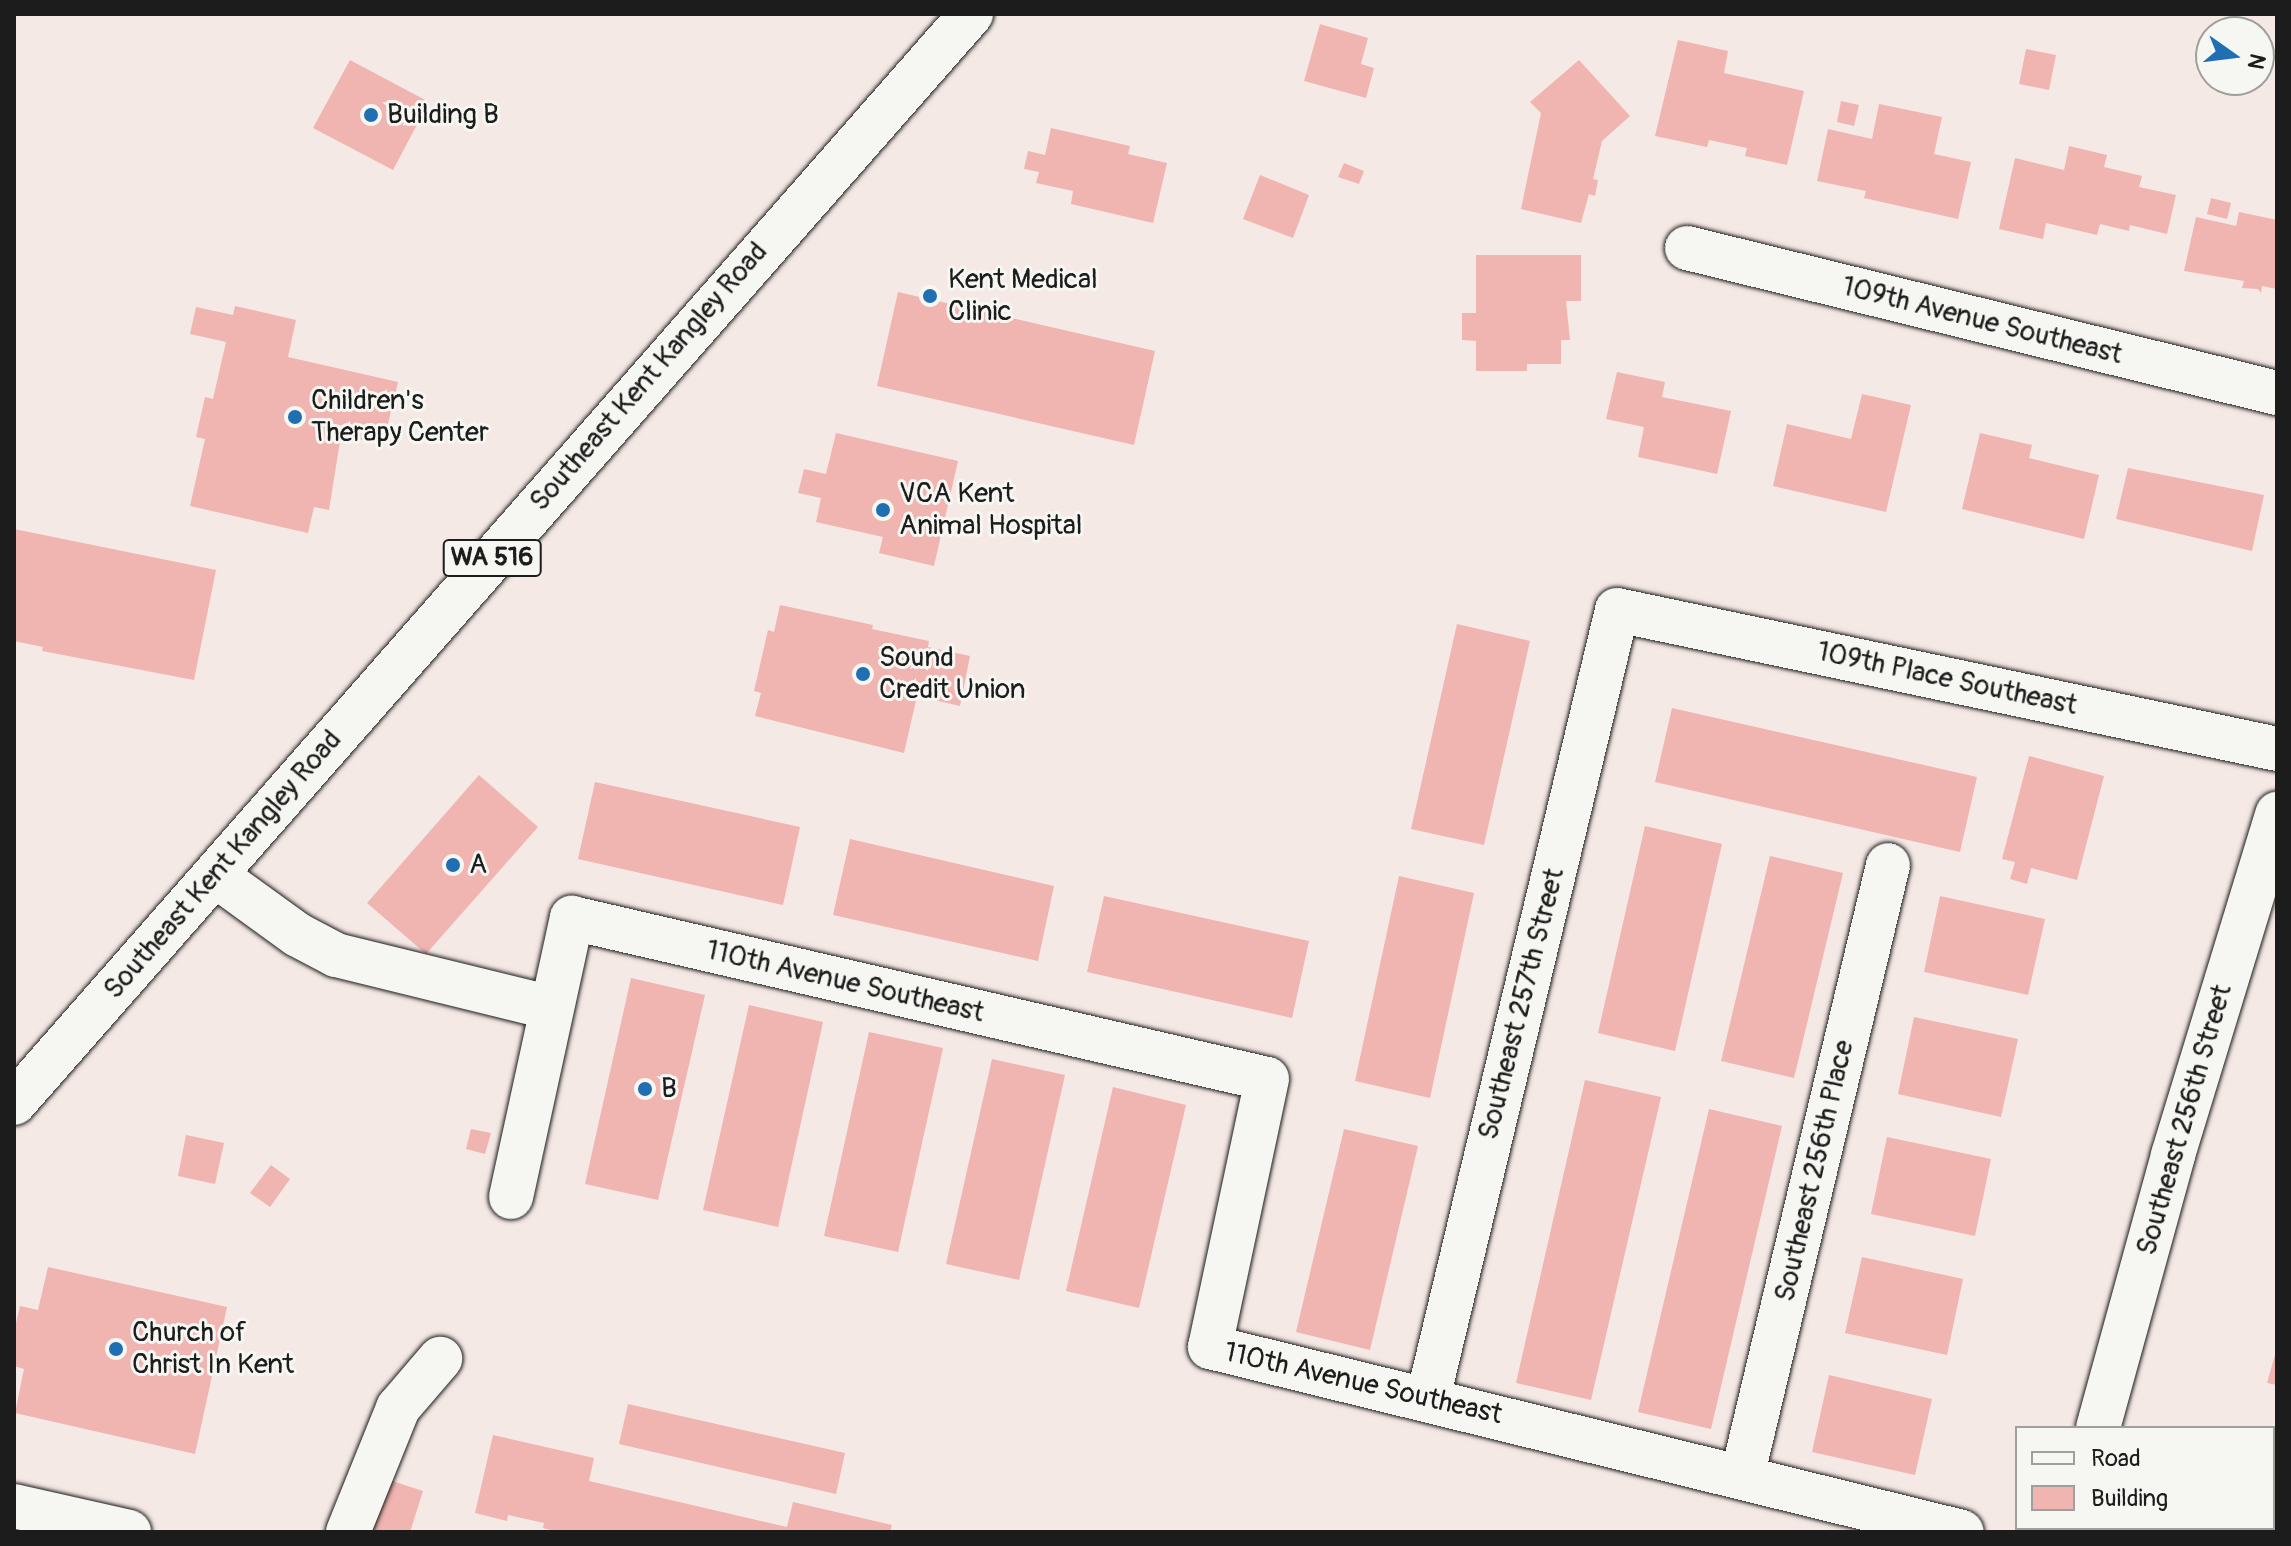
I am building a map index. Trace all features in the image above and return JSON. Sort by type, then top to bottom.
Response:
[{"type":"street","name":"Southeast Kent Kangley Road","points":[[14,1103],[971,14]]},
{"type":"street","name":"109th Avenue Southeast","points":[[1687,248],[2277,393]]},
{"type":"street","name":"109th Place Southeast","points":[[1617,610],[2277,749]]},
{"type":"street","name":"Southeast 257th Street","points":[[1428,1398],[1617,610]]},
{"type":"street","name":"Southeast 256th Street","points":[[2099,1426],[2173,1155],[2277,814]]},
{"type":"street","name":"Southeast 256th Place","points":[[1742,1477],[1888,865]]},
{"type":"street","points":[[215,875],[298,935],[336,955],[551,1008],[511,1197]]},
{"type":"street","name":"110th Avenue Southeast","points":[[551,1008],[572,918],[1267,1079],[1210,1347],[1428,1398],[1962,1532]]},
{"type":"street","points":[[348,1532],[360,1510],[398,1408],[440,1359]]},
{"type":"street","points":[[14,1506],[129,1532]]},
{"type":"building","points":[[1320,24],[1368,38],[1361,64],[1374,68],[1366,98],[1304,81]]},
{"type":"building","points":[[1678,40],[1728,51],[1724,73],[1804,91],[1787,165],[1745,156],[1747,148],[1709,140],[1707,147],[1655,136]]},
{"type":"building","points":[[2026,49],[2056,55],[2049,90],[2019,84]]},
{"type":"building","name":"Building B","points":[[350,60],[429,102],[393,170],[313,128]]},
{"type":"building","points":[[1579,60],[1630,116],[1602,141],[1593,179],[1598,180],[1595,196],[1589,194],[1581,223],[1521,209],[1541,113],[1530,102]]},
{"type":"building","points":[[1841,101],[1859,105],[1854,126],[1837,122]]},
{"type":"building","points":[[1879,104],[1942,117],[1934,154],[1971,162],[1958,219],[1864,198],[1866,191],[1817,181],[1828,129],[1872,139]]},
{"type":"building","points":[[1051,128],[1130,146],[1128,154],[1167,163],[1153,223],[1071,204],[1073,191],[1036,183],[1039,172],[1024,169],[1028,151],[1045,155]]},
{"type":"building","points":[[2069,146],[2107,155],[2104,167],[2142,176],[2139,187],[2176,195],[2167,234],[2130,225],[2129,231],[2100,224],[2097,235],[2046,223],[2043,239],[1999,229],[2015,158],[2064,170]]},
{"type":"building","points":[[1344,163],[1364,171],[1359,184],[1338,177]]},
{"type":"building","points":[[1260,175],[1309,195],[1293,238],[1243,219]]},
{"type":"building","points":[[2211,198],[2231,203],[2227,219],[2207,214]]},
{"type":"building","points":[[2239,212],[2277,220],[2277,289],[2262,286],[2261,293],[2258,289],[2242,288],[2244,281],[2184,271],[2196,217],[2236,226]]},
{"type":"building","points":[[1476,255],[1581,255],[1581,301],[1566,301],[1570,340],[1561,340],[1561,364],[1527,364],[1527,371],[1476,371],[1476,341],[1462,340],[1462,313],[1476,313]]},
{"type":"building","points":[[898,292],[1155,351],[1134,445],[877,386]]},
{"type":"building","name":"Children's Therapy Center","points":[[235,306],[296,320],[288,357],[398,382],[383,445],[341,435],[329,510],[314,507],[308,533],[190,506],[205,439],[196,437],[205,397],[213,399],[226,342],[190,334],[196,307],[233,315]]},
{"type":"building","points":[[1617,372],[1665,382],[1662,397],[1731,411],[1717,474],[1638,457],[1644,427],[1606,419]]},
{"type":"building","points":[[1862,394],[1911,405],[1886,512],[1773,486],[1787,424],[1851,439]]},
{"type":"building","name":"VCA Kent Animal Hospital","points":[[836,433],[958,461],[934,566],[879,553],[883,537],[816,522],[821,498],[798,493],[804,469],[826,474]]},
{"type":"building","points":[[1980,433],[2032,445],[2029,458],[2099,475],[2084,539],[1962,509]]},
{"type":"building","points":[[2128,468],[2264,495],[2252,551],[2116,519]]},
{"type":"building","points":[[14,529],[216,570],[194,680],[42,651],[43,647],[14,641]]},
{"type":"building","name":"Sound Credit Union","points":[[780,605],[873,625],[872,629],[929,641],[928,647],[970,656],[960,706],[917,696],[904,753],[755,716],[761,693],[754,691],[768,630],[774,632]]},
{"type":"building","points":[[1457,624],[1530,641],[1484,845],[1411,829]]},
{"type":"building","points":[[1672,708],[1977,777],[1960,852],[1655,782]]},
{"type":"building","points":[[2029,756],[2104,776],[2077,880],[2031,868],[2027,884],[2010,879],[2015,862],[2002,859]]},
{"type":"building","name":"A","points":[[479,775],[538,827],[426,954],[367,903]]},
{"type":"building","points":[[595,782],[800,827],[783,905],[578,859]]},
{"type":"building","points":[[1645,826],[1722,844],[1675,1051],[1598,1033]]},
{"type":"building","points":[[850,839],[1054,886],[1038,961],[833,915]]},
{"type":"building","points":[[1770,856],[1843,873],[1794,1078],[1721,1061]]},
{"type":"building","points":[[1399,876],[1474,893],[1430,1098],[1355,1081]]},
{"type":"building","points":[[1104,896],[1309,941],[1292,1018],[1087,972]]},
{"type":"building","points":[[1940,896],[2045,919],[2028,995],[1924,972]]},
{"type":"building","name":"B","points":[[631,978],[705,995],[658,1200],[585,1184]]},
{"type":"building","points":[[749,1005],[823,1022],[778,1227],[703,1210]]},
{"type":"building","points":[[1914,1017],[2018,1039],[2001,1117],[1898,1094]]},
{"type":"building","points":[[869,1032],[943,1048],[898,1252],[824,1236]]},
{"type":"building","points":[[992,1059],[1065,1075],[1019,1280],[946,1264]]},
{"type":"building","points":[[1585,1080],[1661,1097],[1591,1400],[1516,1383]]},
{"type":"building","points":[[1113,1087],[1186,1105],[1139,1308],[1066,1291]]},
{"type":"building","points":[[1709,1109],[1782,1126],[1711,1429],[1638,1412]]},
{"type":"building","points":[[471,1129],[491,1133],[485,1154],[466,1149]]},
{"type":"building","points":[[1344,1129],[1418,1146],[1370,1350],[1296,1332]]},
{"type":"building","points":[[186,1135],[224,1143],[215,1184],[178,1176]]},
{"type":"building","points":[[1887,1137],[1991,1159],[1975,1236],[1871,1214]]},
{"type":"building","points":[[271,1165],[290,1179],[270,1207],[250,1193]]},
{"type":"building","points":[[1862,1257],[1963,1279],[1947,1355],[1845,1333]]},
{"type":"building","name":"Church of Christ In Kent","points":[[48,1267],[227,1307],[195,1454],[15,1413],[24,1369],[14,1366],[14,1332],[20,1306],[38,1310]]},
{"type":"building","points":[[2277,1351],[2277,1385],[2267,1383]]},
{"type":"building","points":[[1829,1375],[1932,1399],[1915,1475],[1812,1452]]},
{"type":"building","points":[[628,1404],[845,1453],[836,1494],[619,1444]]},
{"type":"building","points":[[493,1435],[594,1458],[589,1481],[787,1527],[793,1502],[892,1525],[890,1532],[558,1532],[543,1528],[544,1523],[508,1515],[507,1521],[475,1513]]},
{"type":"building","points":[[380,1477],[423,1491],[410,1532],[363,1532]]},
{"type":"place","name":"Building B","points":[[371,115]]},
{"type":"place","name":"Kent Medical Clinic","points":[[930,296]]},
{"type":"place","name":"Children's Therapy Center","points":[[295,417]]},
{"type":"place","name":"VCA Kent Animal Hospital","points":[[883,510]]},
{"type":"place","name":"Sound Credit Union","points":[[863,674]]},
{"type":"place","name":"A","points":[[453,865]]},
{"type":"place","name":"B","points":[[645,1089]]},
{"type":"place","name":"Church of Christ In Kent","points":[[116,1349]]}]
